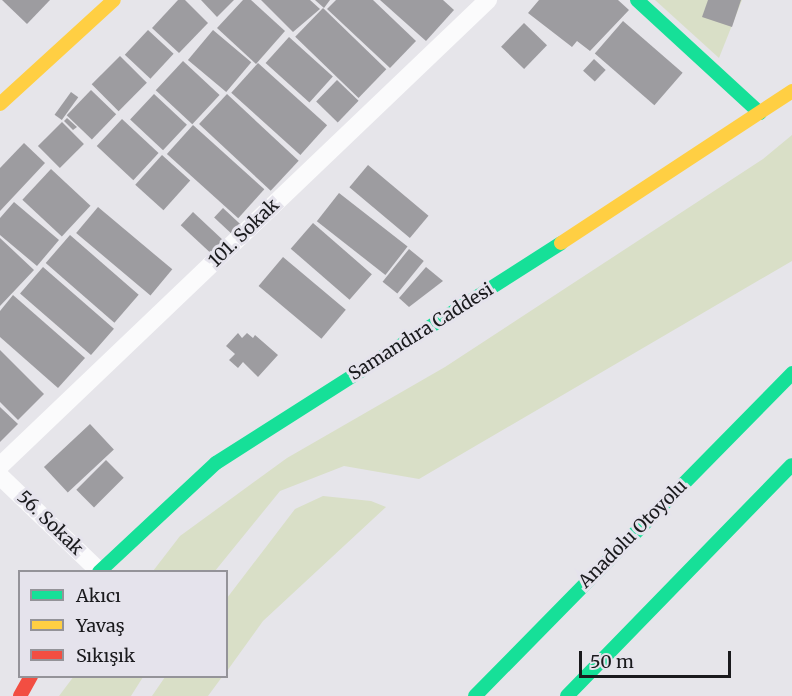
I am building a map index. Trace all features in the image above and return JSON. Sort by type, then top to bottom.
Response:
[{"type":"main road","points":[[0,104],[114,0]]},
{"type":"main road","points":[[637,0],[760,113]]},
{"type":"main road","name":"Samandıra Caddesi","points":[[100,570],[216,463],[760,113],[792,90]]},
{"type":"main road","name":"Anadolu Otoyolu","points":[[475,696],[792,373]]},
{"type":"main road","points":[[567,696],[792,465]]},
{"type":"main road","points":[[20,696],[30,678]]},
{"type":"street","name":"101. Sokak","points":[[0,466],[488,0]]},
{"type":"street","name":"56. Sokak","points":[[0,476],[98,570]]},
{"type":"green space","points":[[655,0],[742,0],[719,58]]},
{"type":"green space","points":[[792,135],[792,261],[419,479],[344,466],[280,491],[216,570],[154,570],[180,536],[287,458],[445,367],[763,159]]},
{"type":"green space","points":[[323,496],[371,501],[386,507],[263,621],[228,670],[228,597],[295,509]]},
{"type":"green space","points":[[72,678],[142,678],[131,696],[59,696]]},
{"type":"green space","points":[[164,678],[221,678],[208,696],[152,696]]},
{"type":"building","points":[[2,0],[50,0],[27,24]]},
{"type":"building","points":[[178,0],[185,0],[208,23],[179,53],[152,28]]},
{"type":"building","points":[[201,0],[234,0],[217,17]]},
{"type":"building","points":[[243,0],[251,0],[285,31],[256,64],[217,28]]},
{"type":"building","points":[[261,0],[310,0],[320,9],[293,32]]},
{"type":"building","points":[[315,0],[330,0],[324,8]]},
{"type":"building","points":[[336,0],[373,0],[416,41],[390,68],[327,9]]},
{"type":"building","points":[[380,0],[443,0],[454,10],[426,41]]},
{"type":"building","points":[[539,0],[618,0],[629,10],[590,51],[577,41],[572,47],[528,13]]},
{"type":"building","points":[[708,0],[741,0],[732,27],[702,17]]},
{"type":"building","points":[[323,8],[386,69],[359,98],[295,37]]},
{"type":"building","points":[[623,21],[683,73],[654,105],[595,53]]},
{"type":"building","points":[[524,23],[547,45],[524,69],[501,47]]},
{"type":"building","points":[[148,30],[174,54],[150,79],[125,55]]},
{"type":"building","points":[[213,30],[251,62],[226,92],[188,60]]},
{"type":"building","points":[[289,37],[333,76],[309,102],[266,63]]},
{"type":"building","points":[[120,56],[147,83],[119,111],[92,84]]},
{"type":"building","points":[[594,59],[606,70],[595,82],[583,71]]},
{"type":"building","points":[[183,61],[220,95],[192,124],[156,90]]},
{"type":"building","points":[[258,63],[327,125],[300,155],[231,93]]},
{"type":"building","points":[[337,80],[359,101],[338,122],[316,102]]},
{"type":"building","points":[[91,90],[116,114],[92,139],[67,115]]},
{"type":"building","points":[[71,92],[78,97],[62,120],[55,115]]},
{"type":"building","points":[[154,94],[187,125],[163,150],[130,120]]},
{"type":"building","points":[[227,94],[299,161],[271,191],[199,124]]},
{"type":"building","points":[[67,118],[77,127],[73,130],[64,121]]},
{"type":"building","points":[[122,119],[159,153],[133,180],[97,146]]},
{"type":"building","points":[[62,122],[84,144],[60,168],[38,146]]},
{"type":"building","points":[[193,125],[264,189],[238,218],[167,154]]},
{"type":"building","points":[[24,143],[45,163],[0,211],[0,168]]},
{"type":"building","points":[[162,155],[190,180],[163,210],[135,185]]},
{"type":"building","points":[[368,165],[429,216],[410,238],[349,187]]},
{"type":"building","points":[[51,169],[90,206],[62,237],[22,200]]},
{"type":"building","points":[[339,193],[408,247],[385,275],[317,221]]},
{"type":"building","points":[[14,202],[59,240],[37,266],[0,235],[0,218]]},
{"type":"building","points":[[98,207],[172,269],[150,295],[76,233]]},
{"type":"building","points":[[223,208],[242,226],[233,235],[214,218]]},
{"type":"building","points":[[193,212],[224,241],[211,254],[181,225]]},
{"type":"building","points":[[313,223],[372,274],[350,300],[291,249]]},
{"type":"building","points":[[70,235],[139,295],[114,323],[46,263]]},
{"type":"building","points":[[0,238],[34,270],[0,306]]},
{"type":"building","points":[[409,249],[424,261],[397,294],[383,282]]},
{"type":"building","points":[[283,257],[346,310],[321,339],[259,286]]},
{"type":"building","points":[[43,267],[114,329],[91,355],[20,293]]},
{"type":"building","points":[[426,267],[443,281],[409,307],[399,298]]},
{"type":"building","points":[[13,295],[85,358],[58,388],[0,337],[0,311]]},
{"type":"building","points":[[238,333],[242,338],[247,333],[253,338],[255,335],[278,355],[258,377],[243,362],[238,368],[229,360],[235,354],[226,346]]},
{"type":"building","points":[[0,350],[44,394],[18,420],[0,402]]},
{"type":"building","points":[[0,407],[18,424],[0,442]]},
{"type":"building","points":[[90,424],[114,450],[68,493],[44,467]]},
{"type":"building","points":[[106,460],[124,478],[94,507],[76,490]]},
{"type":"traffic: fast","points":[[637,0],[760,113]]},
{"type":"traffic: fast","points":[[101,570],[216,463],[561,243]]},
{"type":"traffic: fast","points":[[475,696],[792,373]]},
{"type":"traffic: fast","points":[[567,696],[792,465]]},
{"type":"traffic: slow","points":[[0,104],[114,0]]},
{"type":"traffic: slow","points":[[561,243],[792,91]]},
{"type":"traffic: jam","points":[[20,696],[30,678]]}]
